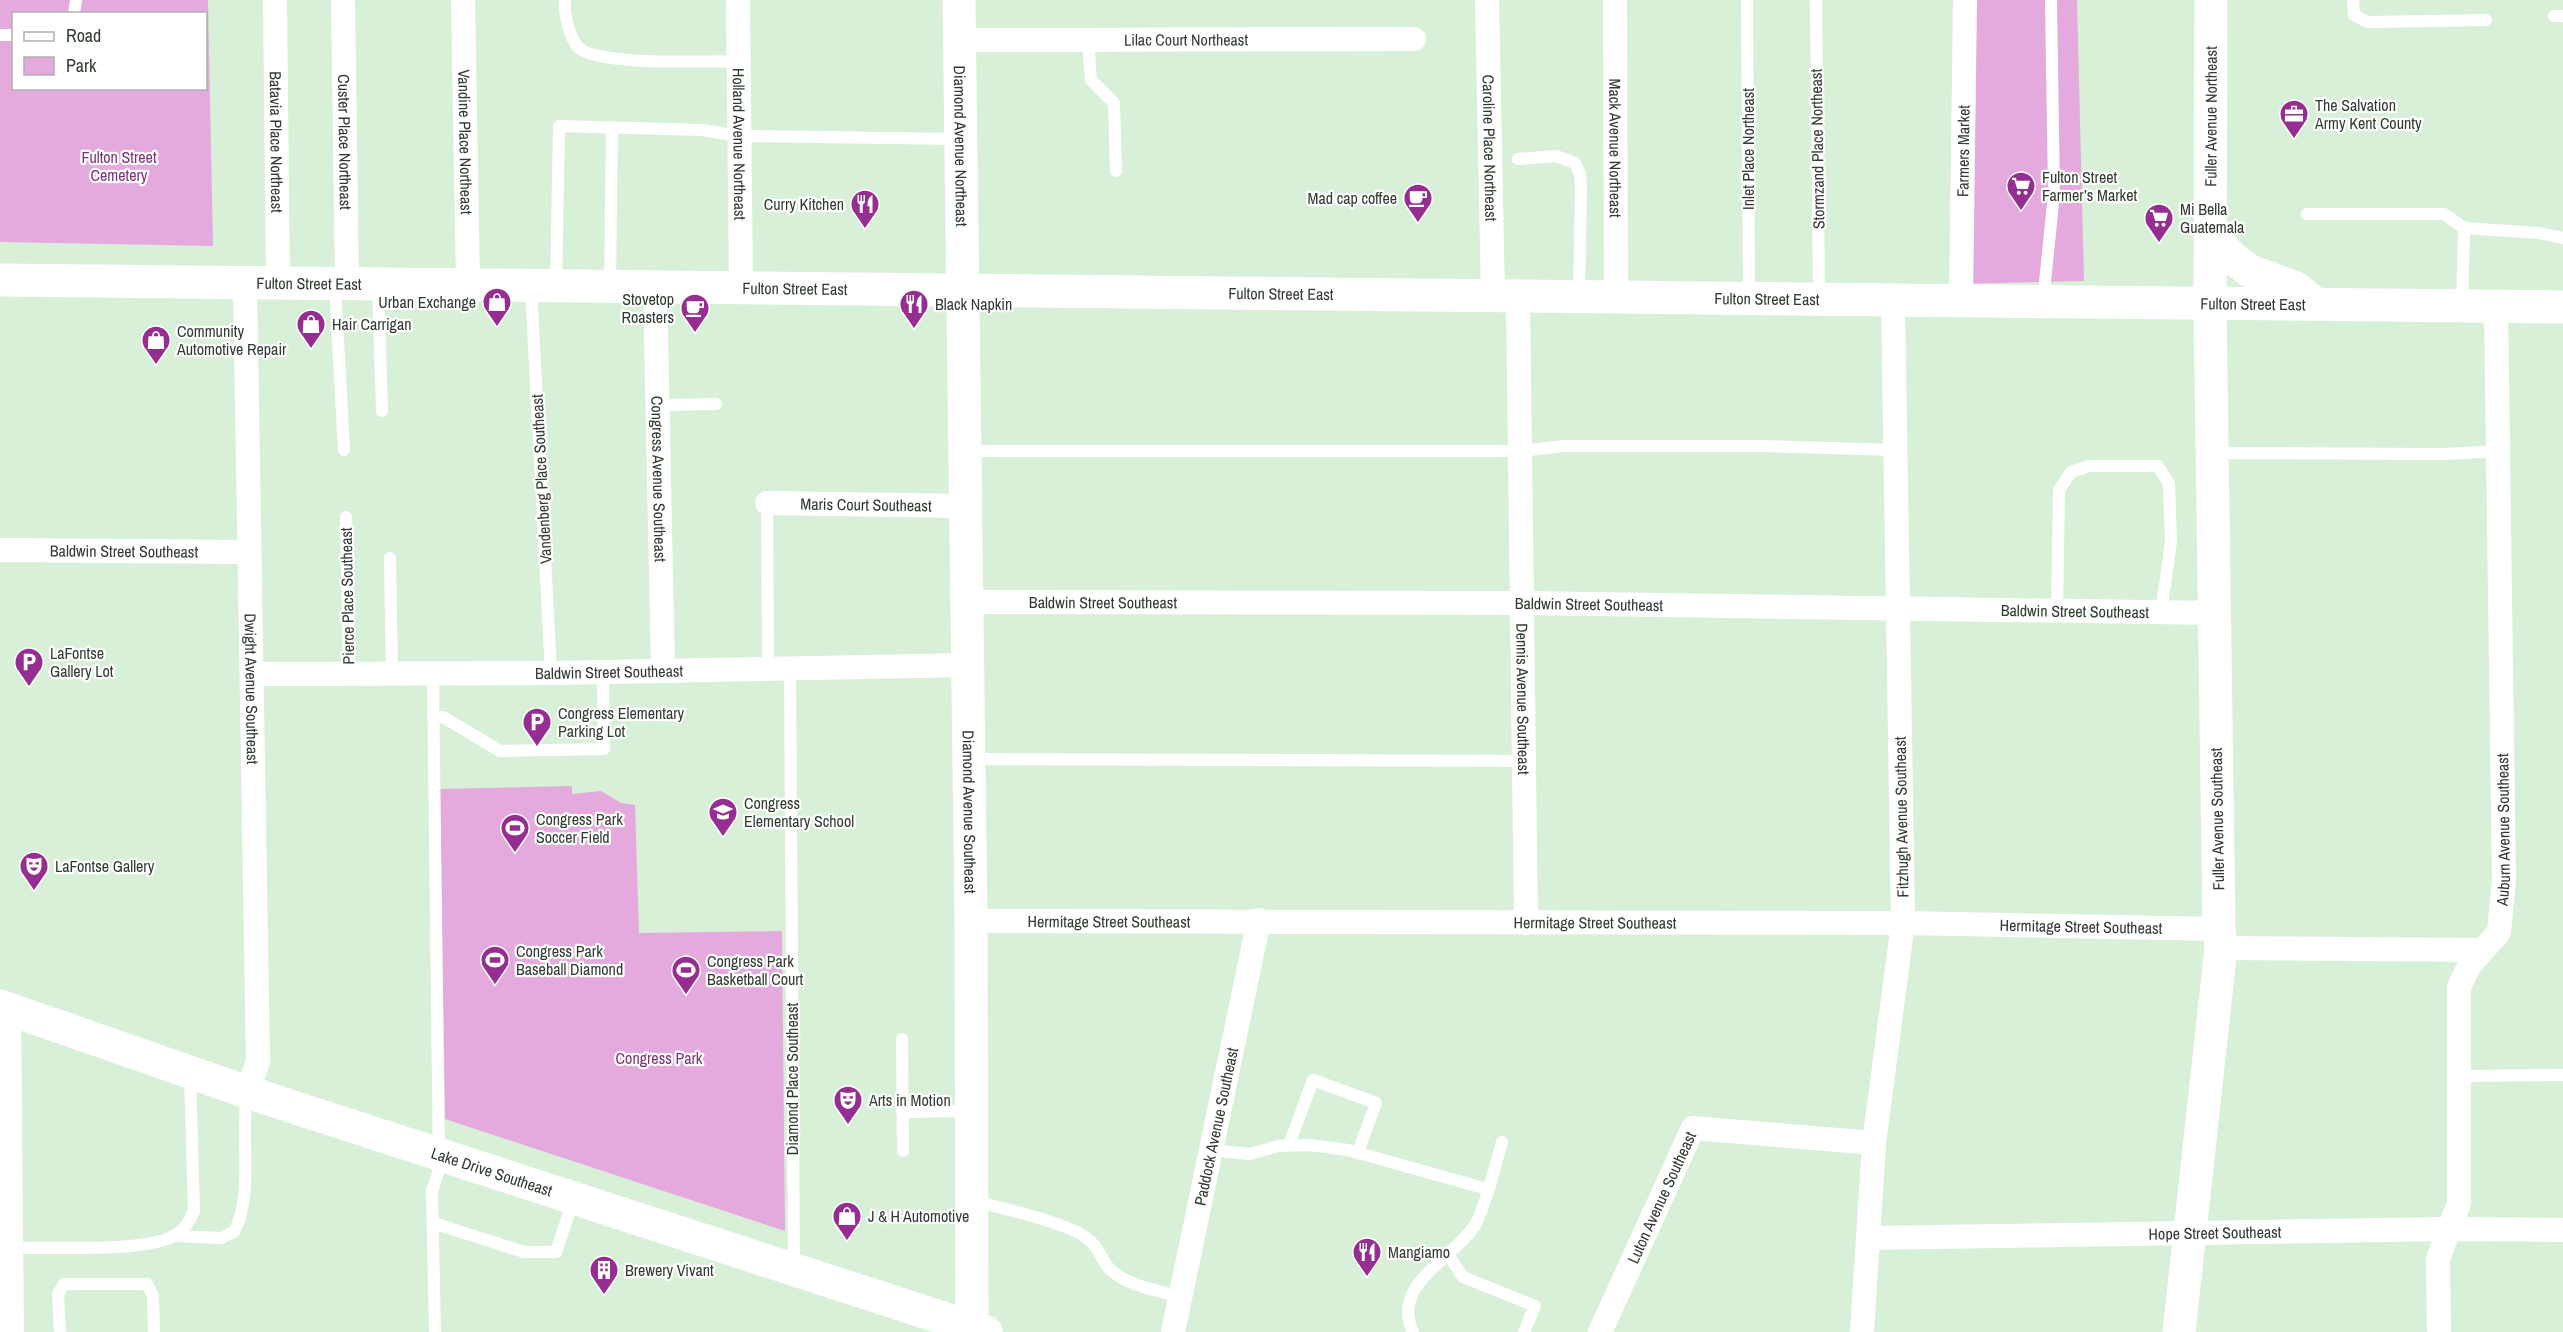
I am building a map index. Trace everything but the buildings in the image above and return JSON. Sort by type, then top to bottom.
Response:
[{"type":"main road","name":"Diamond Avenue Northeast","points":[[959,0],[961,290]]},
{"type":"main road","name":"Fuller Avenue Northeast","points":[[2210,303],[2211,0]]},
{"type":"main road","points":[[2211,233],[2232,258],[2250,272],[2296,288],[2317,305]]},
{"type":"main road","name":"Fulton Street East","points":[[0,280],[2563,308]]},
{"type":"main road","name":"Diamond Avenue Southeast","points":[[961,290],[971,921],[971,1200],[976,1330]]},
{"type":"main road","name":"Fuller Avenue Southeast","points":[[2179,1332],[2220,939],[2210,303]]},
{"type":"main road","name":"Lake Drive Southeast","points":[[5,1008],[247,1092],[438,1152],[976,1330]]},
{"type":"street","name":"Batavia Place Northeast","points":[[275,0],[278,284]]},
{"type":"street","name":"Custer Place Northeast","points":[[343,0],[354,284]]},
{"type":"street","name":"Vandine Place Northeast","points":[[463,0],[468,285]]},
{"type":"street","name":"Holland Avenue Northeast","points":[[738,0],[741,288]]},
{"type":"street","name":"Caroline Place Northeast","points":[[1487,0],[1506,297]]},
{"type":"street","name":"Mack Avenue Northeast","points":[[1615,0],[1616,296]]},
{"type":"street","name":"Farmers Market","points":[[1961,301],[1965,0]]},
{"type":"street","name":"Lilac Court Northeast","points":[[960,40],[1414,39]]},
{"type":"street","name":"Dwight Avenue Southeast","points":[[245,284],[258,1062],[247,1092]]},
{"type":"street","name":"Congress Avenue Southeast","points":[[656,287],[663,671]]},
{"type":"street","name":"Dennis Avenue Southeast","points":[[1506,297],[1521,451],[1526,923]]},
{"type":"street","name":"Fitzhugh Avenue Southeast","points":[[1862,1332],[1874,1143],[1903,923],[1893,301]]},
{"type":"street","name":"Auburn Avenue Southeast","points":[[2439,1332],[2438,1259],[2459,1203],[2459,987],[2469,966],[2499,932],[2504,880],[2496,308]]},
{"type":"street","name":"Maris Court Southeast","points":[[767,503],[966,506]]},
{"type":"street","name":"Baldwin Street Southeast","points":[[0,550],[249,552]]},
{"type":"street","name":"Baldwin Street Southeast","points":[[965,602],[1521,603],[2214,613]]},
{"type":"street","name":"Baldwin Street Southeast","points":[[252,674],[551,673],[966,665]]},
{"type":"street","name":"Paddock Avenue Southeast","points":[[1173,1332],[1260,920]]},
{"type":"street","name":"Hermitage Street Southeast","points":[[971,921],[1903,923],[2482,950]]},
{"type":"street","points":[[5,1008],[12,1332]]},
{"type":"street","name":"Luton Avenue Southeast","points":[[1600,1332],[1693,1128],[1874,1143]]},
{"type":"street","name":"Hope Street Southeast","points":[[1869,1238],[2189,1235],[2450,1229],[2563,1230]]},
{"type":"lane","points":[[566,0],[571,35],[579,48],[595,55],[653,61],[739,61]]},
{"type":"lane","name":"Inlet Place Northeast","points":[[1747,0],[1749,298]]},
{"type":"lane","name":"Stormzand Place Northeast","points":[[1816,0],[1819,299]]},
{"type":"lane","points":[[2043,302],[2054,194],[2051,0]]},
{"type":"lane","points":[[2353,0],[2354,15],[2367,22],[2486,20]]},
{"type":"lane","points":[[1088,40],[1091,80],[1114,103],[1116,171]]},
{"type":"lane","name":"Vandenberg Place Southeast","points":[[551,673],[543,286],[559,126],[612,127]]},
{"type":"lane","points":[[610,286],[612,127],[701,130],[740,136],[960,139]]},
{"type":"lane","points":[[1518,159],[1556,156],[1575,163],[1580,174],[1579,296]]},
{"type":"lane","points":[[2307,214],[2444,214],[2464,228],[2539,232],[2563,238]]},
{"type":"lane","points":[[2462,307],[2464,228]]},
{"type":"lane","points":[[354,284],[382,411]]},
{"type":"lane","points":[[344,450],[354,284]]},
{"type":"lane","points":[[658,405],[716,404]]},
{"type":"lane","points":[[964,451],[1521,451],[1564,446],[1759,446],[1896,450]]},
{"type":"lane","points":[[2212,453],[2445,454],[2498,451]]},
{"type":"lane","points":[[2056,610],[2059,490],[2071,472],[2089,466],[2158,466],[2169,484],[2171,542],[2161,612]]},
{"type":"lane","name":"Diamond Place Southeast","points":[[767,503],[779,670],[794,1271]]},
{"type":"lane","name":"Pierce Place Southeast","points":[[346,516],[349,675]]},
{"type":"lane","points":[[390,558],[392,674]]},
{"type":"lane","points":[[433,717],[443,717],[500,751],[604,749],[603,672]]},
{"type":"lane","points":[[432,674],[439,1170],[432,1191],[435,1332]]},
{"type":"lane","points":[[968,759],[1524,761]]},
{"type":"lane","points":[[902,1039],[903,1151]]},
{"type":"lane","points":[[173,1236],[190,1223],[194,1211],[190,1072]]},
{"type":"lane","points":[[2458,1076],[2563,1075]]},
{"type":"lane","points":[[1289,1146],[1313,1080],[1376,1103],[1358,1152]]},
{"type":"lane","points":[[10,1248],[143,1245],[173,1236],[221,1238],[234,1233],[244,1207],[244,1114],[247,1092]]},
{"type":"lane","points":[[902,1112],[970,1111]]},
{"type":"lane","points":[[1413,1332],[1407,1318],[1408,1304],[1425,1276],[1477,1223],[1502,1142]]},
{"type":"lane","points":[[1211,1150],[1250,1154],[1289,1146],[1310,1145],[1358,1152],[1487,1189]]},
{"type":"lane","points":[[433,1223],[524,1252],[556,1252],[574,1197]]},
{"type":"lane","points":[[971,1200],[1017,1212],[1082,1234],[1098,1247],[1108,1267],[1123,1279],[1180,1297]]},
{"type":"lane","points":[[1447,1253],[1464,1277],[1534,1306],[1524,1332]]},
{"type":"lane","points":[[60,1332],[58,1294],[64,1284],[147,1284],[153,1296],[154,1332]]},
{"type":"green space","name":"Fulton Street Cemetery","points":[[0,0],[208,0],[213,246],[0,242]]},
{"type":"green space","points":[[1953,0],[2077,0],[2084,281],[1959,284]]},
{"type":"green space","name":"Congress Park","points":[[572,786],[572,794],[601,791],[621,803],[635,805],[639,933],[782,931],[785,1231],[445,1119],[440,789]]},
{"type":"place","name":"The Salvation Army Kent County","points":[[2294,140]]},
{"type":"place","name":"Fulton Street Farmer’s Market","points":[[2021,212]]},
{"type":"place","name":"Mad cap coffee","points":[[1418,224]]},
{"type":"place","name":"Curry Kitchen","points":[[865,230]]},
{"type":"place","name":"Mi Bella Guatemala","points":[[2159,244]]},
{"type":"place","name":"Urban Exchange","points":[[497,328]]},
{"type":"place","name":"Black Napkin","points":[[914,330]]},
{"type":"place","name":"Stovetop Roasters","points":[[695,334]]},
{"type":"place","name":"Hair Carrigan","points":[[311,350]]},
{"type":"place","name":"Community Automotive Repair","points":[[156,366]]},
{"type":"place","name":"LaFontse Gallery Lot","points":[[29,688]]},
{"type":"place","name":"Congress Elementary Parking Lot","points":[[537,748]]},
{"type":"place","name":"Congress Elementary School","points":[[723,838]]},
{"type":"place","name":"Congress Park Soccer Field","points":[[515,854]]},
{"type":"place","name":"LaFontse Gallery","points":[[34,892]]},
{"type":"place","name":"Congress Park Baseball Diamond","points":[[495,986]]},
{"type":"place","name":"Congress Park Basketball Court","points":[[686,996]]},
{"type":"place","name":"Arts in Motion","points":[[848,1126]]},
{"type":"place","name":"J & H Automotive","points":[[847,1242]]},
{"type":"place","name":"Mangiamo","points":[[1367,1278]]},
{"type":"place","name":"Brewery Vivant","points":[[604,1296]]}]
